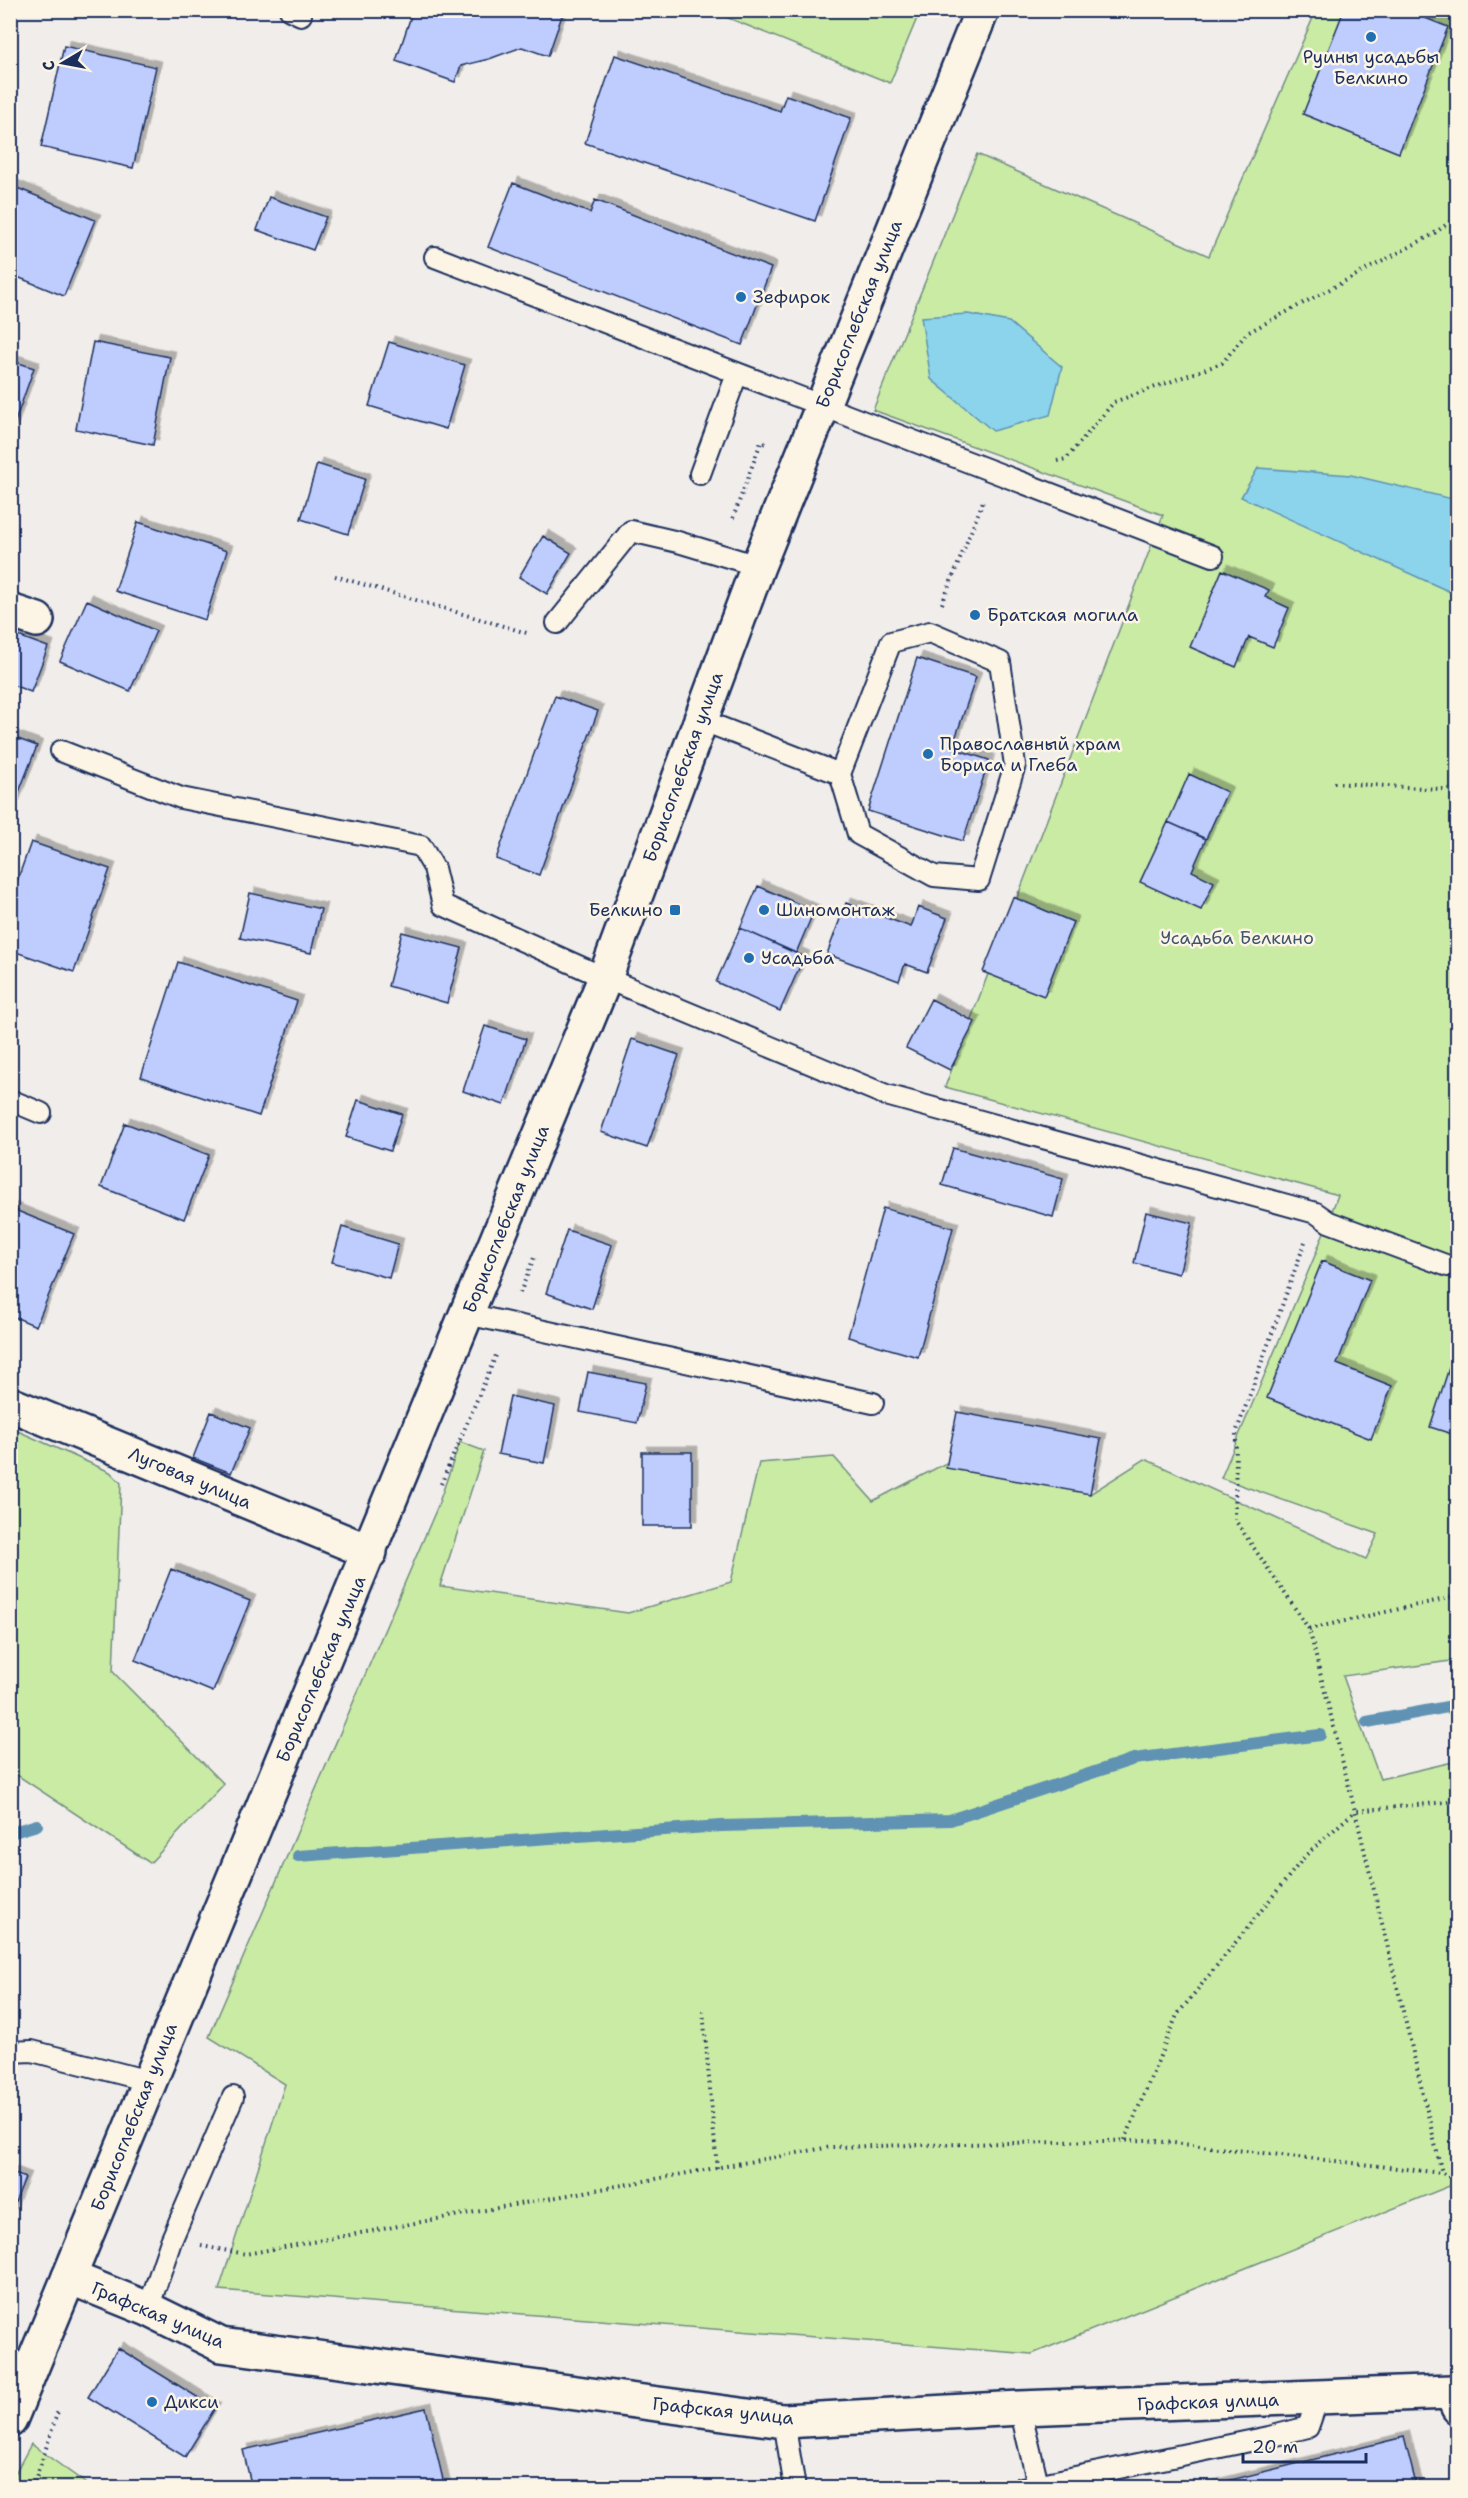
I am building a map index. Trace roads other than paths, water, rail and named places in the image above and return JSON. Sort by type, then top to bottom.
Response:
[{"type":"street","name":"Борисоглебская улица","points":[[10,2420],[605,978],[758,566],[982,10]]},
{"type":"street","name":"Луговая улица","points":[[10,1404],[370,1552]]},
{"type":"street","name":"Графская улица","points":[[69,2277],[148,2309],[221,2345],[784,2421],[1020,2408],[1451,2392],[1458,2407]]},
{"type":"lane","points":[[435,257],[1213,556]]},
{"type":"lane","points":[[700,474],[737,374]]},
{"type":"lane","points":[[557,622],[631,531],[678,542],[758,566]]},
{"type":"lane","points":[[930,632],[1000,662],[1016,765],[979,880],[934,876],[858,834],[840,774],[891,642],[930,632]]},
{"type":"lane","points":[[701,720],[840,774]]},
{"type":"lane","points":[[61,751],[181,798],[421,846],[434,868],[443,905],[605,978],[885,1095],[1316,1213],[1329,1222],[1448,1266]]},
{"type":"lane","points":[[10,1100],[41,1113]]},
{"type":"lane","points":[[467,1314],[873,1403]]},
{"type":"lane","points":[[10,2052],[32,2051],[148,2081]]},
{"type":"lane","points":[[148,2309],[171,2241],[233,2097]]},
{"type":"lane","points":[[1020,2408],[1030,2486],[1308,2427],[1318,2398]]},
{"type":"lane","points":[[784,2421],[795,2487]]},
{"type":"water","points":[[968,314],[1009,322],[1062,367],[1050,415],[993,431],[931,379],[921,317]]},
{"type":"water","points":[[1258,468],[1351,475],[1457,500],[1457,595],[1241,497]]},
{"type":"waterway","points":[[1367,1722],[1458,1705]]},
{"type":"waterway","points":[[298,1856],[721,1826],[950,1820],[1134,1759],[1320,1735]]},
{"type":"waterway","points":[[10,1833],[37,1825]]},
{"type":"place","name":"Руины усадьбы Белкино","points":[[1371,37]]},
{"type":"place","name":"Зефирок","points":[[741,297]]},
{"type":"place","name":"Братская могила","points":[[975,615]]},
{"type":"place","name":"Православный храм Бориса и Глеба","points":[[928,754]]},
{"type":"place","name":"Белкино","points":[[675,910]]},
{"type":"place","name":"Шиномонтаж","points":[[764,910]]},
{"type":"place","name":"Усадьба","points":[[749,958]]},
{"type":"place","name":"Дикси","points":[[152,2402]]},
{"type":"park label","name":"Усадьба Белкино","points":[[1237,938]]}]
